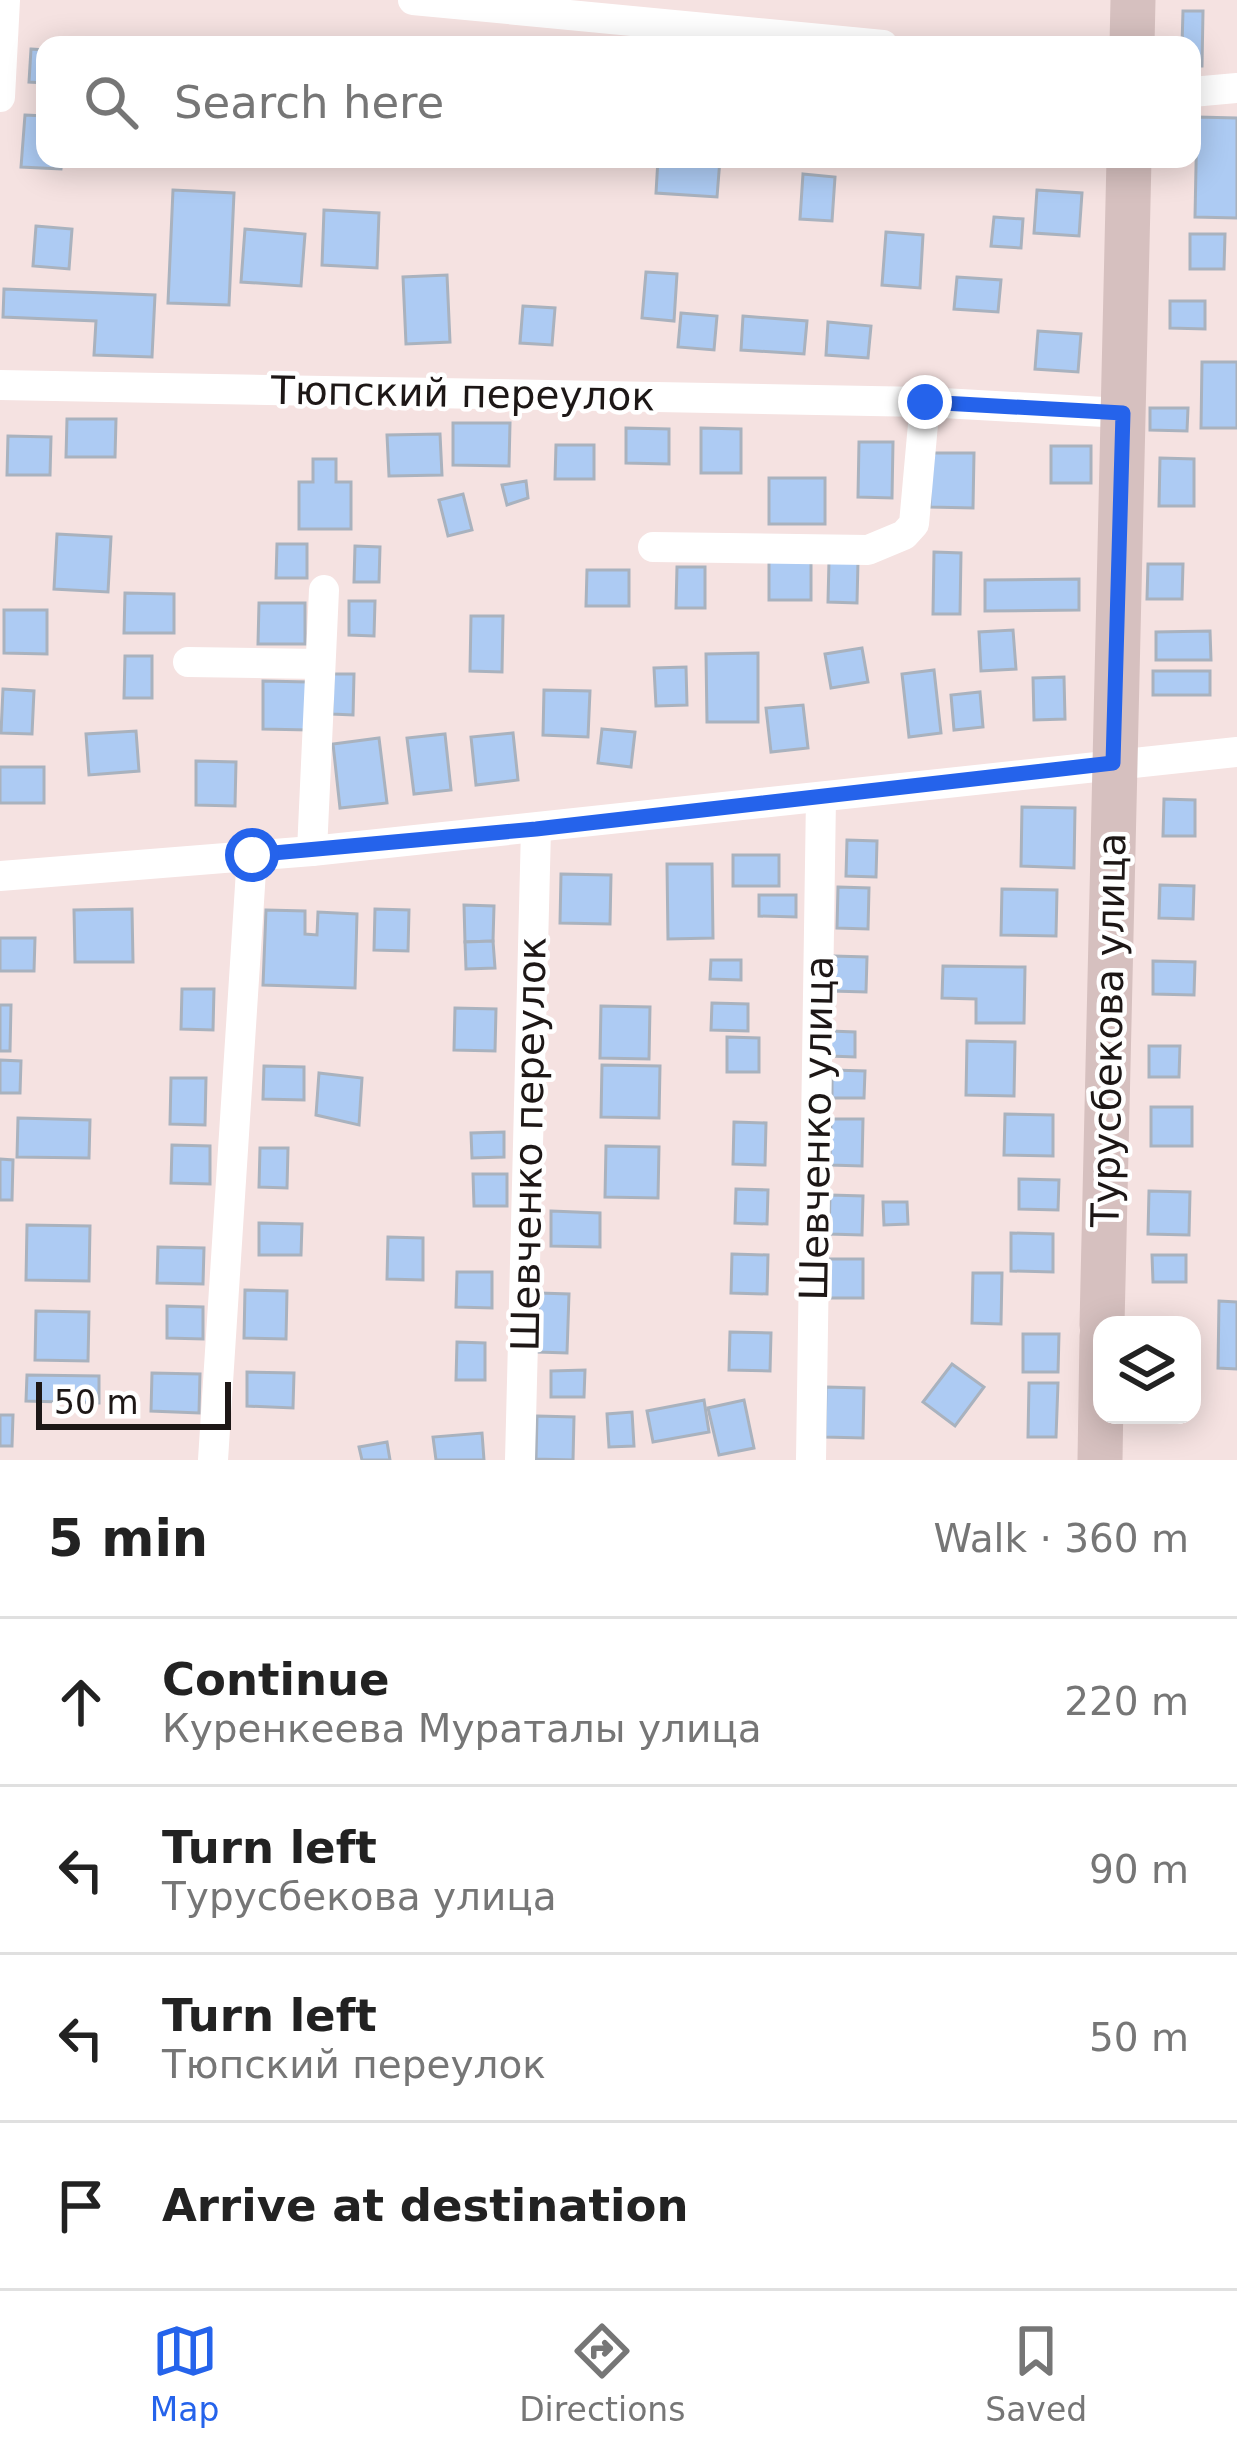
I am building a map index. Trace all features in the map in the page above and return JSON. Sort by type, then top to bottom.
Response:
[{"type":"street","points":[[0,97],[5,0]]},
{"type":"street","points":[[412,0],[789,36]]},
{"type":"street","points":[[1132,36],[1133,0]]},
{"type":"street","points":[[1201,91],[1237,88]]},
{"type":"street","name":"Турусбекова улица","points":[[1102,1316],[1129,168]]},
{"type":"street","name":"Тюпский переулок","points":[[0,385],[925,402],[1123,413]]},
{"type":"street","points":[[653,548],[868,550],[904,535],[914,524],[925,402]]},
{"type":"street","points":[[312,851],[324,590]]},
{"type":"street","points":[[188,662],[320,664]]},
{"type":"street","points":[[0,876],[536,829],[1237,752]]},
{"type":"street","name":"Шевченко улица","points":[[811,1460],[821,797]]},
{"type":"street","name":"Шевченко переулок","points":[[520,1460],[536,829]]},
{"type":"street","points":[[213,1460],[252,855]]},
{"type":"street","points":[[1100,1460],[1101,1424]]},
{"type":"building","points":[[1183,11],[1203,11],[1202,66],[1201,36],[1182,36]]},
{"type":"building","points":[[31,49],[36,49],[36,82],[29,82]]},
{"type":"building","points":[[25,115],[36,116],[36,168],[21,167]]},
{"type":"building","points":[[1201,117],[1237,118],[1237,218],[1195,217]]},
{"type":"building","points":[[657,168],[719,168],[717,197],[656,193]]},
{"type":"building","points":[[803,174],[835,177],[832,221],[800,219]]},
{"type":"building","points":[[173,190],[234,193],[229,305],[168,303]]},
{"type":"building","points":[[1037,190],[1082,193],[1079,236],[1034,233]]},
{"type":"building","points":[[324,210],[379,213],[377,268],[322,265]]},
{"type":"building","points":[[994,217],[1023,219],[1021,248],[991,246]]},
{"type":"building","points":[[36,226],[72,229],[69,269],[33,266]]},
{"type":"building","points":[[245,229],[305,234],[301,286],[241,282]]},
{"type":"building","points":[[886,232],[923,235],[920,288],[882,285]]},
{"type":"building","points":[[1190,234],[1225,234],[1224,269],[1190,269]]},
{"type":"building","points":[[646,272],[677,274],[674,321],[642,318]]},
{"type":"building","points":[[447,275],[450,342],[406,344],[403,277]]},
{"type":"building","points":[[957,277],[1001,280],[998,312],[954,309]]},
{"type":"building","points":[[4,289],[155,295],[152,357],[94,355],[96,321],[3,317]]},
{"type":"building","points":[[1170,301],[1205,301],[1205,329],[1170,328]]},
{"type":"building","points":[[523,306],[555,308],[552,345],[520,343]]},
{"type":"building","points":[[681,313],[717,316],[714,350],[678,347]]},
{"type":"building","points":[[743,316],[807,321],[804,354],[741,350]]},
{"type":"building","points":[[828,322],[871,326],[868,358],[826,355]]},
{"type":"building","points":[[1038,331],[1081,334],[1078,372],[1035,369]]},
{"type":"building","points":[[1202,362],[1237,362],[1237,428],[1201,428]]},
{"type":"building","points":[[1150,408],[1188,408],[1187,431],[1150,430]]},
{"type":"building","points":[[67,419],[116,419],[115,457],[66,457]]},
{"type":"building","points":[[453,423],[510,423],[509,466],[453,465]]},
{"type":"building","points":[[626,428],[669,429],[669,464],[626,463]]},
{"type":"building","points":[[701,428],[741,429],[741,473],[701,473]]},
{"type":"building","points":[[440,434],[442,475],[389,476],[387,435]]},
{"type":"building","points":[[8,436],[51,437],[50,475],[7,475]]},
{"type":"building","points":[[859,442],[893,442],[892,498],[858,497]]},
{"type":"building","points":[[556,445],[594,445],[594,479],[555,479]]},
{"type":"building","points":[[1051,446],[1091,446],[1091,483],[1051,483]]},
{"type":"building","points":[[930,453],[974,453],[973,508],[930,507]]},
{"type":"building","points":[[1160,458],[1194,459],[1194,506],[1159,506]]},
{"type":"building","points":[[313,459],[336,459],[336,482],[351,482],[351,529],[299,529],[299,482],[313,482]]},
{"type":"building","points":[[769,478],[825,478],[825,524],[769,524]]},
{"type":"building","points":[[526,481],[528,498],[507,505],[502,485]]},
{"type":"building","points":[[463,494],[472,530],[448,536],[439,500]]},
{"type":"building","points":[[57,534],[111,537],[108,592],[54,589]]},
{"type":"building","points":[[277,544],[307,544],[307,578],[276,578]]},
{"type":"building","points":[[355,546],[380,547],[379,582],[354,582]]},
{"type":"building","points":[[934,552],[961,553],[960,614],[933,614]]},
{"type":"building","points":[[769,555],[811,555],[811,600],[769,600]]},
{"type":"building","points":[[829,561],[858,561],[857,603],[828,602]]},
{"type":"building","points":[[1148,564],[1183,564],[1182,599],[1147,599]]},
{"type":"building","points":[[677,567],[705,567],[705,608],[676,608]]},
{"type":"building","points":[[587,570],[629,570],[629,606],[586,606]]},
{"type":"building","points":[[1079,579],[1079,610],[985,611],[985,580]]},
{"type":"building","points":[[125,593],[174,594],[174,633],[124,633]]},
{"type":"building","points":[[349,601],[375,601],[374,636],[349,635]]},
{"type":"building","points":[[259,603],[305,603],[305,644],[258,644]]},
{"type":"building","points":[[4,610],[47,610],[47,654],[4,653]]},
{"type":"building","points":[[471,616],[503,616],[502,672],[470,671]]},
{"type":"building","points":[[1013,630],[1016,669],[981,671],[979,632]]},
{"type":"building","points":[[1210,631],[1211,660],[1156,660],[1156,632]]},
{"type":"building","points":[[862,648],[868,682],[831,688],[825,654]]},
{"type":"building","points":[[758,653],[758,722],[707,722],[706,654]]},
{"type":"building","points":[[125,656],[152,656],[152,698],[124,698]]},
{"type":"building","points":[[686,667],[687,705],[656,706],[654,668]]},
{"type":"building","points":[[934,670],[941,733],[909,737],[902,674]]},
{"type":"building","points":[[1153,671],[1210,671],[1210,695],[1153,695]]},
{"type":"building","points":[[333,674],[354,674],[353,715],[332,714]]},
{"type":"building","points":[[1064,677],[1065,719],[1034,720],[1033,678]]},
{"type":"building","points":[[263,681],[308,682],[308,730],[263,729]]},
{"type":"building","points":[[3,689],[34,691],[32,734],[1,733]]},
{"type":"building","points":[[544,690],[590,691],[588,737],[543,735]]},
{"type":"building","points":[[980,692],[983,727],[954,730],[951,695]]},
{"type":"building","points":[[803,705],[808,748],[771,752],[766,708]]},
{"type":"building","points":[[602,729],[635,732],[631,767],[598,763]]},
{"type":"building","points":[[136,731],[139,771],[89,775],[86,734]]},
{"type":"building","points":[[513,733],[518,780],[476,785],[471,737]]},
{"type":"building","points":[[445,734],[451,790],[414,794],[407,738]]},
{"type":"building","points":[[379,738],[387,803],[340,808],[333,744]]},
{"type":"building","points":[[196,761],[236,762],[235,806],[196,805]]},
{"type":"building","points":[[0,767],[44,767],[44,803],[0,803]]},
{"type":"building","points":[[1164,799],[1195,800],[1195,836],[1163,836]]},
{"type":"building","points":[[1022,807],[1075,808],[1074,868],[1021,866]]},
{"type":"building","points":[[847,840],[877,841],[876,877],[846,876]]},
{"type":"building","points":[[733,855],[779,855],[779,886],[733,886]]},
{"type":"building","points":[[667,864],[712,864],[713,938],[668,939]]},
{"type":"building","points":[[561,874],[611,875],[610,924],[560,923]]},
{"type":"building","points":[[1160,885],[1194,886],[1193,919],[1159,918]]},
{"type":"building","points":[[838,887],[869,888],[868,929],[837,928]]},
{"type":"building","points":[[1002,889],[1057,890],[1056,936],[1001,935]]},
{"type":"building","points":[[759,895],[796,895],[796,917],[759,916]]},
{"type":"building","points":[[464,905],[494,906],[493,941],[465,942]]},
{"type":"building","points":[[132,909],[133,962],[75,962],[74,910]]},
{"type":"building","points":[[375,909],[409,910],[408,951],[374,950]]},
{"type":"building","points":[[266,910],[305,911],[305,934],[317,935],[318,912],[357,914],[355,988],[263,985]]},
{"type":"building","points":[[0,938],[35,938],[34,971],[0,971]]},
{"type":"building","points":[[493,941],[495,968],[466,969],[465,942]]},
{"type":"building","points":[[833,956],[867,957],[866,992],[832,991]]},
{"type":"building","points":[[711,960],[741,960],[741,980],[710,979]]},
{"type":"building","points":[[1153,961],[1195,962],[1194,995],[1153,994]]},
{"type":"building","points":[[943,966],[1025,967],[1024,1023],[976,1023],[976,999],[942,998]]},
{"type":"building","points":[[182,989],[214,989],[213,1030],[181,1029]]},
{"type":"building","points":[[712,1003],[748,1004],[748,1031],[711,1030]]},
{"type":"building","points":[[0,1005],[11,1005],[10,1051],[0,1051]]},
{"type":"building","points":[[601,1006],[650,1007],[649,1059],[600,1058]]},
{"type":"building","points":[[455,1008],[496,1009],[495,1051],[454,1050]]},
{"type":"building","points":[[830,1031],[855,1032],[855,1057],[830,1056]]},
{"type":"building","points":[[727,1037],[759,1038],[759,1072],[727,1072]]},
{"type":"building","points":[[967,1041],[1015,1042],[1014,1096],[966,1095]]},
{"type":"building","points":[[1149,1046],[1180,1046],[1179,1077],[1149,1077]]},
{"type":"building","points":[[0,1060],[21,1061],[20,1093],[0,1093]]},
{"type":"building","points":[[602,1065],[660,1066],[659,1118],[601,1117]]},
{"type":"building","points":[[264,1066],[304,1067],[304,1100],[263,1099]]},
{"type":"building","points":[[832,1070],[865,1071],[864,1098],[832,1098]]},
{"type":"building","points":[[319,1073],[362,1078],[359,1125],[316,1115]]},
{"type":"building","points":[[171,1078],[206,1078],[205,1125],[170,1124]]},
{"type":"building","points":[[1151,1107],[1192,1107],[1192,1146],[1151,1146]]},
{"type":"building","points":[[1005,1114],[1053,1115],[1053,1156],[1004,1155]]},
{"type":"building","points":[[18,1118],[90,1120],[89,1158],[17,1157]]},
{"type":"building","points":[[831,1119],[863,1119],[862,1166],[830,1165]]},
{"type":"building","points":[[734,1122],[766,1123],[765,1165],[733,1164]]},
{"type":"building","points":[[504,1132],[504,1157],[472,1158],[471,1133]]},
{"type":"building","points":[[172,1145],[210,1146],[210,1184],[171,1183]]},
{"type":"building","points":[[606,1146],[659,1147],[658,1198],[605,1197]]},
{"type":"building","points":[[260,1148],[288,1148],[287,1188],[259,1187]]},
{"type":"building","points":[[0,1159],[13,1160],[12,1200],[0,1200]]},
{"type":"building","points":[[473,1174],[507,1174],[507,1206],[474,1206]]},
{"type":"building","points":[[1019,1179],[1059,1180],[1058,1210],[1019,1209]]},
{"type":"building","points":[[736,1189],[768,1190],[767,1224],[735,1223]]},
{"type":"building","points":[[1149,1191],[1190,1192],[1189,1235],[1148,1234]]},
{"type":"building","points":[[830,1195],[863,1196],[862,1235],[829,1234]]},
{"type":"building","points":[[883,1202],[907,1202],[908,1224],[884,1225]]},
{"type":"building","points":[[551,1211],[600,1213],[600,1247],[551,1246]]},
{"type":"building","points":[[259,1223],[302,1224],[301,1255],[259,1255]]},
{"type":"building","points":[[27,1225],[90,1226],[89,1281],[26,1280]]},
{"type":"building","points":[[1011,1233],[1053,1234],[1053,1272],[1011,1271]]},
{"type":"building","points":[[388,1237],[423,1238],[423,1280],[387,1279]]},
{"type":"building","points":[[158,1247],[204,1248],[203,1284],[157,1283]]},
{"type":"building","points":[[732,1254],[768,1255],[767,1294],[731,1293]]},
{"type":"building","points":[[1152,1255],[1186,1255],[1186,1282],[1153,1282]]},
{"type":"building","points":[[828,1259],[863,1259],[863,1298],[827,1298]]},
{"type":"building","points":[[457,1272],[492,1272],[492,1308],[456,1307]]},
{"type":"building","points":[[973,1273],[1002,1273],[1001,1324],[972,1323]]},
{"type":"building","points":[[245,1290],[287,1291],[286,1339],[244,1338]]},
{"type":"building","points":[[539,1293],[569,1294],[567,1353],[538,1352]]},
{"type":"building","points":[[1219,1301],[1237,1302],[1237,1369],[1218,1368]]},
{"type":"building","points":[[167,1306],[203,1307],[203,1339],[167,1338]]},
{"type":"building","points":[[36,1311],[89,1312],[88,1361],[35,1360]]},
{"type":"building","points":[[730,1332],[771,1333],[770,1371],[729,1370]]},
{"type":"building","points":[[1023,1334],[1059,1334],[1058,1372],[1023,1372]]},
{"type":"building","points":[[457,1342],[485,1343],[485,1380],[456,1380]]},
{"type":"building","points":[[952,1364],[984,1387],[955,1426],[923,1402]]},
{"type":"building","points":[[585,1370],[584,1397],[551,1397],[551,1371]]},
{"type":"building","points":[[247,1372],[294,1373],[293,1408],[247,1406]]},
{"type":"building","points":[[152,1373],[200,1374],[199,1413],[151,1411]]},
{"type":"building","points":[[27,1375],[99,1376],[99,1403],[26,1401]]},
{"type":"building","points":[[1029,1383],[1058,1383],[1056,1437],[1028,1437]]},
{"type":"building","points":[[826,1387],[864,1388],[863,1438],[825,1437]]},
{"type":"building","points":[[704,1400],[709,1432],[653,1442],[647,1411]]},
{"type":"building","points":[[744,1400],[754,1448],[719,1455],[708,1408]]},
{"type":"building","points":[[632,1412],[634,1446],[609,1447],[607,1414]]},
{"type":"building","points":[[0,1415],[13,1415],[12,1446],[0,1446]]},
{"type":"building","points":[[537,1416],[574,1417],[573,1460],[536,1459]]},
{"type":"building","points":[[482,1433],[484,1460],[436,1460],[433,1437]]},
{"type":"building","points":[[387,1442],[390,1460],[362,1460],[359,1447]]},
{"type":"route","points":[[252,855],[536,829],[1113,763],[1123,413],[925,402]]}]
